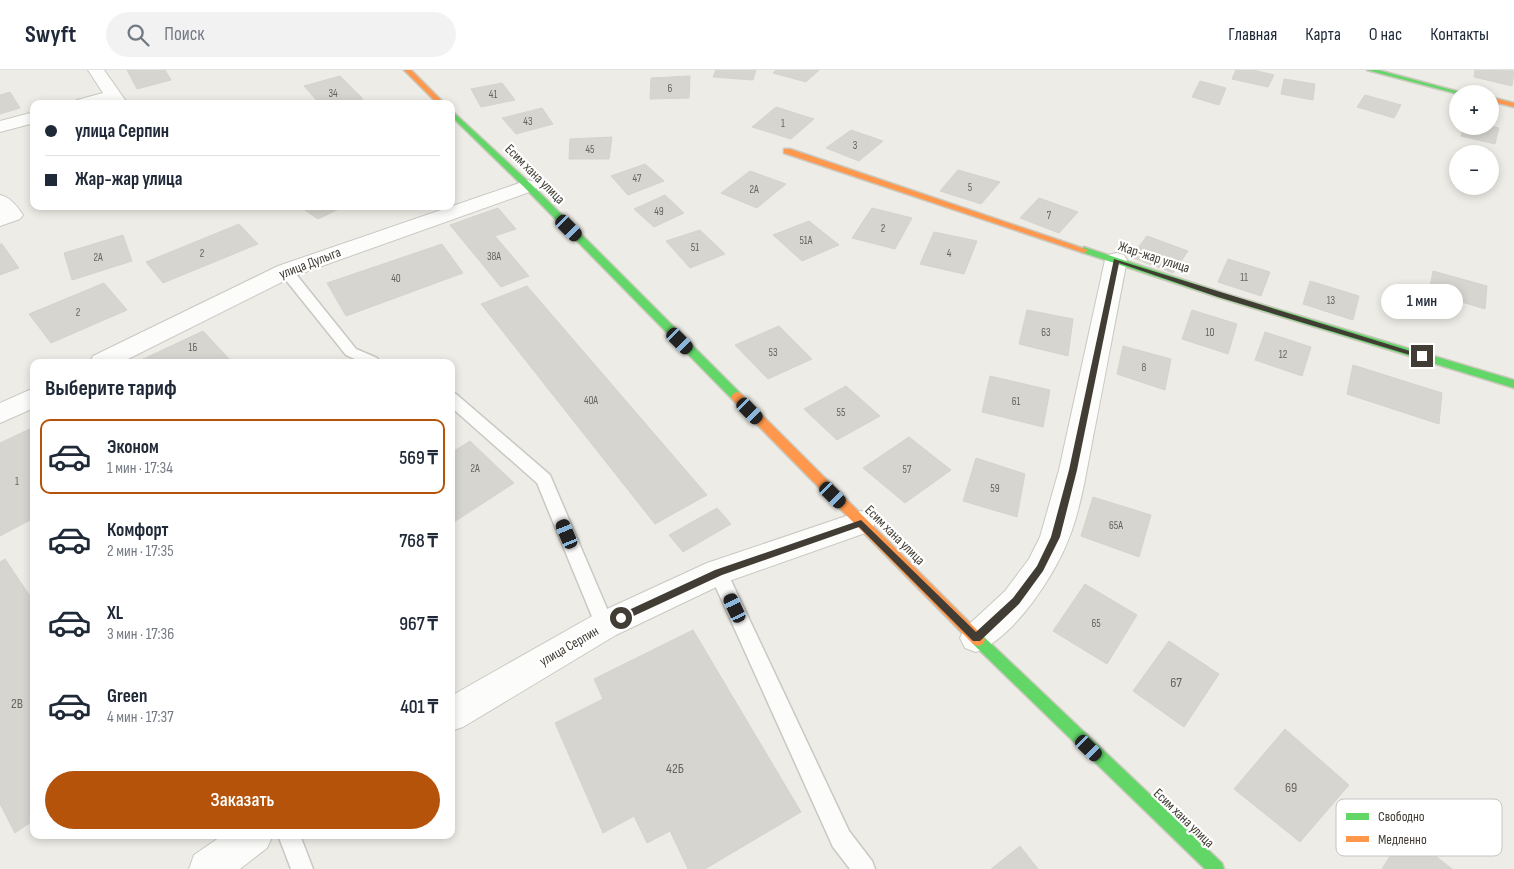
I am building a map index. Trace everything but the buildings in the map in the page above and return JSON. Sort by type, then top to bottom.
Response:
[{"type":"street","points":[[96,70],[116,100]]},
{"type":"street","points":[[407,70],[438,100]]},
{"type":"street","points":[[1370,70],[1449,90]]},
{"type":"street","points":[[1499,101],[1514,105]]},
{"type":"street","name":"Есим хана улица","points":[[455,116],[528,186],[976,638],[1216,869]]},
{"type":"street","points":[[0,127],[30,118]]},
{"type":"street","name":"Жар-жар улица","points":[[787,151],[1220,295],[1514,384]]},
{"type":"street","name":"улица Дулыга","points":[[108,359],[286,271],[528,186]]},
{"type":"street","points":[[976,638],[1016,601],[1040,568],[1056,537],[1073,470],[1116,260]]},
{"type":"street","points":[[0,414],[30,399]]},
{"type":"street","name":"улица Серпин","points":[[455,713],[605,625],[718,572],[861,523]]},
{"type":"street","points":[[208,869],[249,839]]},
{"type":"lane","points":[[286,271],[351,352],[366,359]]},
{"type":"lane","points":[[455,401],[544,479],[605,625]]},
{"type":"lane","points":[[718,572],[841,839],[864,869]]},
{"type":"lane","points":[[291,839],[302,869]]},
{"type":"traffic: fast","points":[[1370,70],[1449,90]]},
{"type":"traffic: fast","points":[[455,116],[528,186],[736,396]]},
{"type":"traffic: fast","points":[[1084,250],[1220,295],[1514,384]]},
{"type":"traffic: fast","points":[[978,640],[1216,869]]},
{"type":"traffic: slow","points":[[407,70],[438,100]]},
{"type":"traffic: slow","points":[[1499,101],[1514,105]]},
{"type":"traffic: slow","points":[[787,151],[1084,250]]},
{"type":"traffic: slow","points":[[736,396],[978,640]]},
{"type":"route","points":[[621,618],[718,572],[861,523],[976,638],[1016,601],[1040,568],[1056,537],[1073,470],[1116,260],[1220,295],[1422,356]]}]
